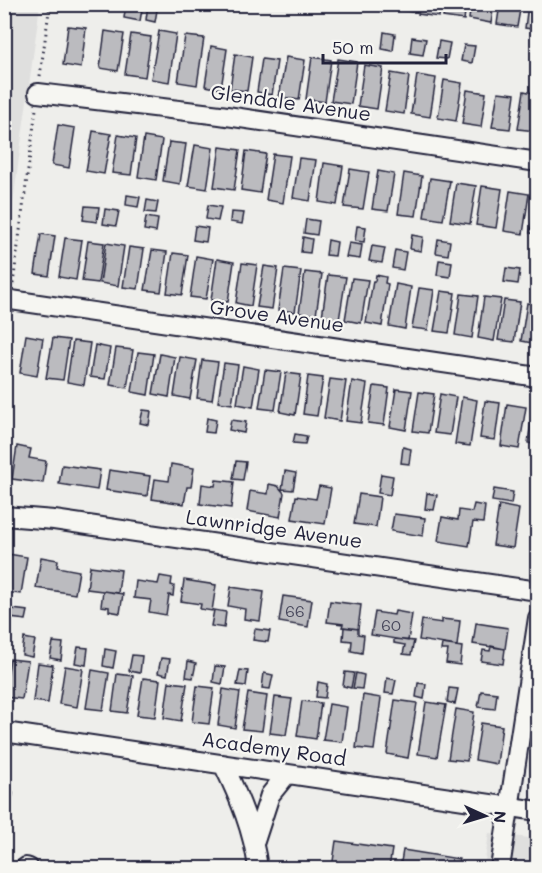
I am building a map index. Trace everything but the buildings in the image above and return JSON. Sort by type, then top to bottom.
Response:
[{"type":"street","name":"Glendale Avenue","points":[[38,93],[220,115],[537,162]]},
{"type":"street","name":"Grove Avenue","points":[[11,300],[537,377]]},
{"type":"street","name":"Lawnridge Avenue","points":[[4,516],[54,520],[537,591]]},
{"type":"street","points":[[500,868],[537,618]]},
{"type":"street","name":"Academy Road","points":[[4,732],[537,811]]},
{"type":"street","points":[[223,765],[242,801],[255,841],[258,868]]},
{"type":"street","points":[[255,841],[270,795],[287,774]]},
{"type":"path","points":[[4,349],[50,4]]},
{"type":"shaded area","points":[[4,5],[40,5],[5,261]]},
{"type":"shaded area","points":[[489,833],[537,839],[537,868],[484,868]]}]
